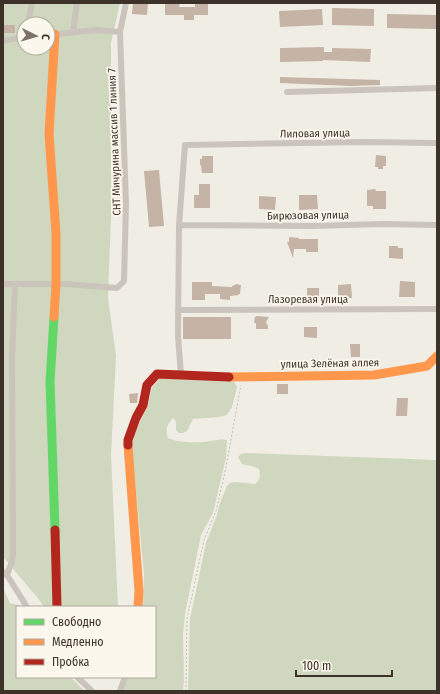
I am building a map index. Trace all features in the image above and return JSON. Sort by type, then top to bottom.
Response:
[{"type":"street","points":[[30,16],[32,3]]},
{"type":"street","points":[[73,32],[77,3]]},
{"type":"street","name":"СНТ Мичурина массив 1 линия 7","points":[[56,284],[117,288],[124,281],[126,204],[120,32],[126,3]]},
{"type":"street","points":[[56,34],[97,30],[120,32]]},
{"type":"street","points":[[3,41],[16,39]]},
{"type":"street","points":[[51,56],[50,134],[56,233],[56,284],[50,382],[57,606]]},
{"type":"street","points":[[287,92],[437,88]]},
{"type":"street","name":"Лиловая улица","points":[[179,225],[185,145],[365,142],[437,143]]},
{"type":"street","points":[[179,225],[178,336],[181,375]]},
{"type":"street","name":"Бирюзовая улица","points":[[179,225],[437,225]]},
{"type":"street","points":[[3,284],[56,284]]},
{"type":"street","points":[[15,284],[12,359],[14,554],[11,564],[5,574],[26,606]]},
{"type":"street","name":"Лазоревая улица","points":[[178,310],[437,309]]},
{"type":"street","name":"улица Зелёная аллея","points":[[138,606],[140,591],[128,440],[136,418],[143,405],[147,385],[157,374],[243,377],[374,375],[427,366],[437,356]]},
{"type":"street","points":[[78,678],[92,691]]},
{"type":"street","points":[[120,691],[125,678]]},
{"type":"path","points":[[186,691],[187,619],[204,540],[216,511],[243,377]]},
{"type":"green space","points":[[3,3],[120,3],[111,43],[111,217],[108,298],[116,356],[111,455],[118,606],[43,606],[3,557]]},
{"type":"green space","points":[[160,378],[228,379],[235,383],[237,387],[232,407],[227,415],[193,419],[187,431],[183,433],[179,433],[176,430],[176,421],[173,418],[168,425],[167,430],[168,438],[183,442],[206,442],[221,439],[227,440],[226,458],[213,513],[201,535],[185,614],[183,635],[183,691],[123,691],[127,678],[156,678],[156,606],[143,606],[144,574],[132,448],[134,435],[148,405],[152,388]]},
{"type":"green space","points":[[241,454],[437,460],[437,691],[188,691],[190,619],[206,543],[227,486],[230,483],[235,482],[255,484],[260,477],[259,469],[242,464],[238,457]]},
{"type":"green space","points":[[3,588],[10,603],[18,606],[16,606],[16,678],[71,678],[85,691],[3,691]]},
{"type":"building","points":[[133,3],[148,3],[147,15],[132,14]]},
{"type":"building","points":[[165,3],[180,3],[179,7],[195,7],[195,3],[208,3],[208,15],[194,15],[194,20],[184,20],[184,15],[165,15]]},
{"type":"building","points":[[332,8],[374,9],[374,26],[332,25]]},
{"type":"building","points":[[322,9],[323,25],[280,27],[279,11]]},
{"type":"building","points":[[387,14],[437,15],[437,29],[387,28]]},
{"type":"building","points":[[3,25],[15,25],[15,33],[3,33]]},
{"type":"building","points":[[324,47],[324,52],[332,52],[332,48],[371,49],[370,62],[323,60],[280,62],[280,48]]},
{"type":"building","points":[[280,77],[380,80],[380,85],[351,86],[280,83]]},
{"type":"building","points":[[376,155],[386,156],[386,166],[383,166],[383,169],[378,169],[378,167],[375,167]]},
{"type":"building","points":[[202,156],[213,156],[213,173],[202,173],[200,159],[202,159]]},
{"type":"building","points":[[159,170],[164,226],[149,227],[144,171]]},
{"type":"building","points":[[199,184],[210,184],[210,208],[194,208],[194,195],[199,195]]},
{"type":"building","points":[[375,189],[376,191],[386,191],[386,209],[373,209],[373,206],[367,206],[367,190]]},
{"type":"building","points":[[299,195],[317,195],[318,209],[299,210]]},
{"type":"building","points":[[259,196],[276,197],[275,210],[259,209]]},
{"type":"building","points":[[289,237],[299,239],[318,239],[318,252],[306,252],[306,249],[294,249],[293,258],[287,242],[289,242]]},
{"type":"building","points":[[389,246],[398,246],[398,248],[403,248],[403,259],[389,258]]},
{"type":"building","points":[[400,281],[415,282],[415,297],[399,297]]},
{"type":"building","points":[[192,282],[212,282],[212,286],[232,287],[236,284],[241,285],[240,294],[230,296],[230,300],[220,299],[220,294],[205,294],[205,300],[192,300]]},
{"type":"building","points":[[351,284],[352,298],[338,298],[338,285]]},
{"type":"building","points":[[307,288],[319,288],[319,301],[307,301]]},
{"type":"building","points":[[183,317],[231,317],[231,339],[183,339]]},
{"type":"building","points":[[255,317],[269,317],[266,322],[268,329],[256,329],[256,323],[254,323]]},
{"type":"building","points":[[304,327],[317,327],[317,338],[304,337]]},
{"type":"building","points":[[350,344],[360,344],[360,357],[351,357]]},
{"type":"building","points":[[277,384],[288,384],[288,394],[277,394]]},
{"type":"building","points":[[138,393],[137,403],[130,403],[129,394]]},
{"type":"building","points":[[397,398],[408,398],[407,416],[396,416]]},
{"type":"traffic: fast","points":[[54,317],[50,382],[55,530]]},
{"type":"traffic: slow","points":[[54,56],[49,134],[56,233],[56,284],[54,317]]},
{"type":"traffic: slow","points":[[229,377],[374,375],[427,366],[437,356]]},
{"type":"traffic: slow","points":[[128,445],[139,591],[138,606]]},
{"type":"traffic: jam","points":[[128,445],[128,440],[136,418],[143,405],[147,385],[157,374],[229,377]]},
{"type":"traffic: jam","points":[[55,530],[57,606]]}]
